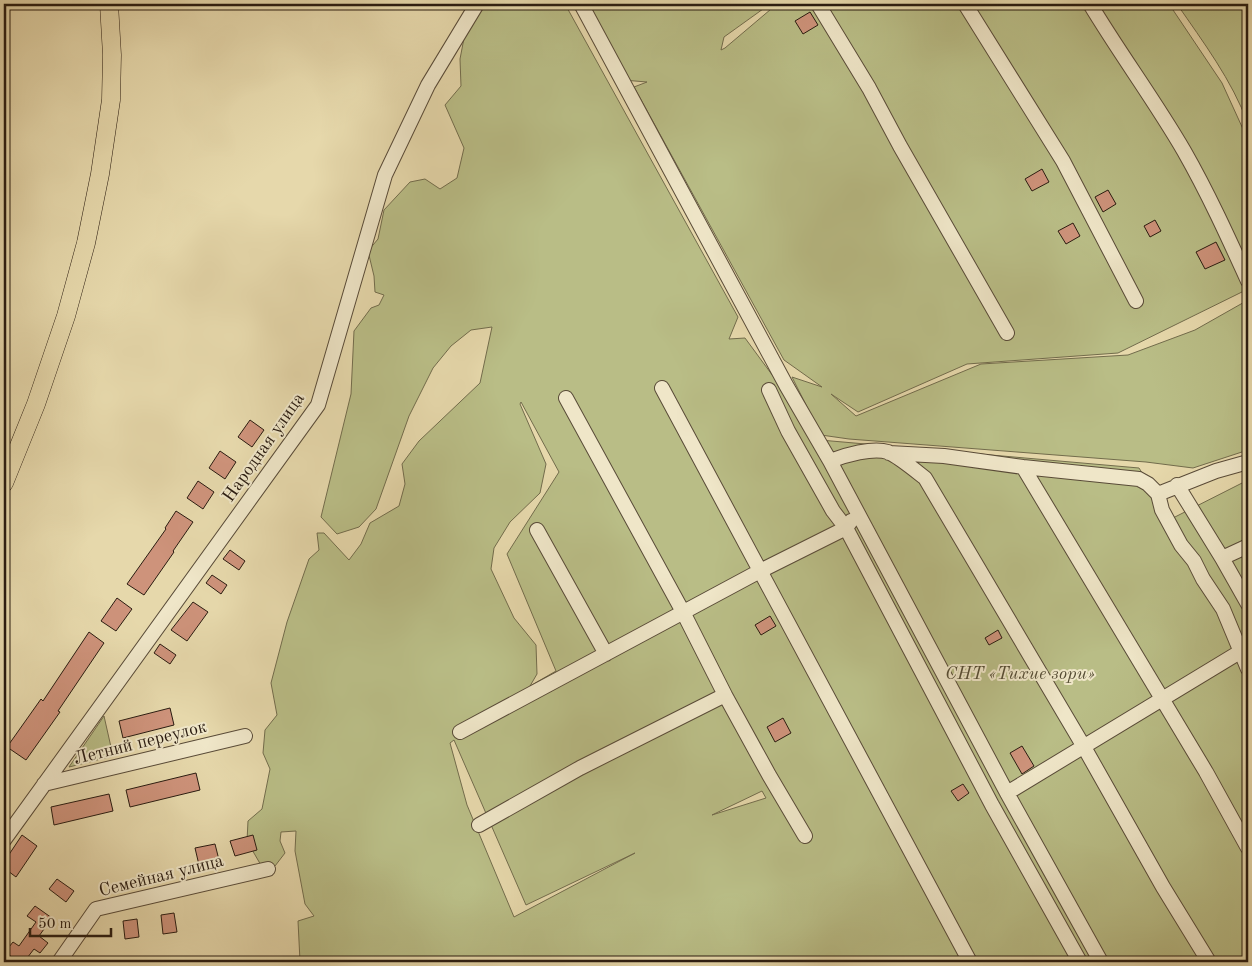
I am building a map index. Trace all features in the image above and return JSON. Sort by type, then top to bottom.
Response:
[{"type":"main road","points":[[4,484],[45,378],[66,316],[86,243],[100,174],[111,100],[112,55],[109,4]]},
{"type":"street","name":"Народная улица","points":[[4,840],[318,405],[385,175],[428,84],[477,4]]},
{"type":"street","points":[[581,4],[786,385],[830,461],[1007,792],[1101,962]]},
{"type":"street","points":[[818,4],[869,88],[1007,333]]},
{"type":"street","points":[[965,4],[1063,161],[1136,301]]},
{"type":"street","points":[[1090,4],[1139,77],[1184,151],[1223,224],[1248,281]]},
{"type":"street","points":[[662,388],[970,962]]},
{"type":"street","points":[[769,390],[788,431],[833,511],[846,528],[992,805],[1080,962]]},
{"type":"street","points":[[566,398],[684,612],[725,695],[805,836]]},
{"type":"street","points":[[830,461],[844,455],[873,451],[944,456],[1023,467],[1139,479],[1148,484],[1158,494],[1162,510],[1181,545],[1194,562],[1223,609],[1245,649],[1248,669]]},
{"type":"street","points":[[889,452],[925,478],[1084,747],[1163,888],[1209,962]]},
{"type":"street","points":[[1158,494],[1216,470],[1248,462]]},
{"type":"street","points":[[1023,467],[1206,772],[1248,848]]},
{"type":"street","points":[[1177,485],[1248,604]]},
{"type":"street","points":[[460,732],[760,571],[846,528],[853,515],[857,513]]},
{"type":"street","points":[[537,530],[606,654]]},
{"type":"street","points":[[1222,558],[1248,546]]},
{"type":"street","points":[[1007,792],[1245,649]]},
{"type":"street","points":[[479,825],[580,768],[725,695]]},
{"type":"street","name":"Летний переулок","points":[[44,784],[245,736]]},
{"type":"street","name":"Семейная улица","points":[[59,962],[96,909],[268,869]]},
{"type":"green space","name":"СНТ «Тихие зори»","points":[[484,4],[565,4],[738,317],[729,339],[745,338],[820,440],[1139,468],[1171,519],[1248,480],[1248,962],[297,962],[300,961],[298,921],[314,916],[305,904],[295,851],[296,831],[281,832],[280,841],[285,853],[275,866],[262,867],[247,841],[248,821],[262,809],[270,769],[263,753],[265,730],[277,715],[271,683],[287,622],[309,559],[319,550],[317,533],[324,533],[349,560],[361,544],[370,523],[399,506],[405,484],[402,464],[419,441],[480,383],[492,327],[471,330],[451,346],[433,368],[409,416],[376,509],[359,527],[337,534],[321,517],[351,394],[354,331],[371,308],[379,305],[384,295],[375,292],[374,276],[368,251],[378,239],[384,210],[410,182],[425,179],[440,189],[457,178],[464,148],[445,105],[461,86],[460,59],[465,33]],"holes":[[[521,402],[559,472],[507,554],[556,671],[530,686],[537,674],[536,645],[514,618],[491,569],[494,548],[510,522],[540,493],[546,464],[520,404]],[[454,740],[526,905],[635,853],[514,917],[467,805],[450,743]],[[762,791],[766,798],[712,815]]]},
{"type":"green space","points":[[585,4],[770,4],[724,37],[721,50],[777,4],[1169,4],[1222,83],[1248,140],[1248,289],[1118,353],[967,364],[858,412],[831,394],[856,416],[981,364],[1128,355],[1195,330],[1248,300],[1248,450],[1193,468],[1146,462],[849,439],[821,435],[792,377],[822,387],[784,360],[634,87],[647,82],[623,80]]},
{"type":"green space","points":[[1177,4],[1248,4],[1248,124],[1234,92],[1207,47]]},
{"type":"green space","points":[[104,716],[113,756],[69,767]]},
{"type":"building","points":[[810,12],[818,25],[803,34],[795,21]]},
{"type":"building","points":[[1042,169],[1049,182],[1032,191],[1025,179]]},
{"type":"building","points":[[1108,190],[1116,204],[1103,212],[1095,197]]},
{"type":"building","points":[[1155,220],[1161,231],[1150,237],[1144,226]]},
{"type":"building","points":[[1073,223],[1080,236],[1066,244],[1058,231]]},
{"type":"building","points":[[1216,242],[1225,260],[1205,269],[1196,252]]},
{"type":"building","points":[[250,420],[264,430],[252,447],[238,437]]},
{"type":"building","points":[[220,451],[236,462],[225,479],[209,468]]},
{"type":"building","points":[[198,481],[214,492],[203,509],[187,498]]},
{"type":"building","points":[[176,511],[193,522],[144,595],[127,584],[166,529]]},
{"type":"building","points":[[230,550],[245,561],[239,570],[223,559]]},
{"type":"building","points":[[212,575],[227,585],[221,594],[206,583]]},
{"type":"building","points":[[117,598],[132,609],[116,631],[101,621]]},
{"type":"building","points":[[193,602],[208,612],[187,641],[171,630]]},
{"type":"building","points":[[770,616],[776,626],[761,635],[755,625]]},
{"type":"building","points":[[998,630],[1002,638],[989,645],[985,638]]},
{"type":"building","points":[[89,632],[104,643],[58,711],[60,712],[26,760],[7,747],[41,699],[43,701]]},
{"type":"building","points":[[160,644],[176,655],[170,664],[154,653]]},
{"type":"building","points":[[170,708],[174,725],[123,738],[119,721]]},
{"type":"building","points":[[783,718],[791,733],[775,742],[767,727]]},
{"type":"building","points":[[1022,746],[1034,766],[1022,774],[1010,753]]},
{"type":"building","points":[[196,773],[200,790],[130,807],[126,790]]},
{"type":"building","points":[[963,784],[969,793],[958,801],[951,791]]},
{"type":"building","points":[[109,794],[113,811],[54,825],[51,807]]},
{"type":"building","points":[[22,835],[37,846],[16,877],[4,868],[4,862]]},
{"type":"building","points":[[253,835],[257,850],[235,856],[230,841]]},
{"type":"building","points":[[215,844],[219,860],[199,865],[195,848]]},
{"type":"building","points":[[57,879],[74,891],[66,902],[49,889]]},
{"type":"building","points":[[35,906],[52,918],[39,936],[48,943],[40,953],[34,949],[24,962],[19,962],[5,952],[13,942],[19,946],[36,922],[27,916]]},
{"type":"building","points":[[174,913],[177,932],[163,934],[161,915]]},
{"type":"building","points":[[137,919],[139,937],[125,939],[123,921]]}]
